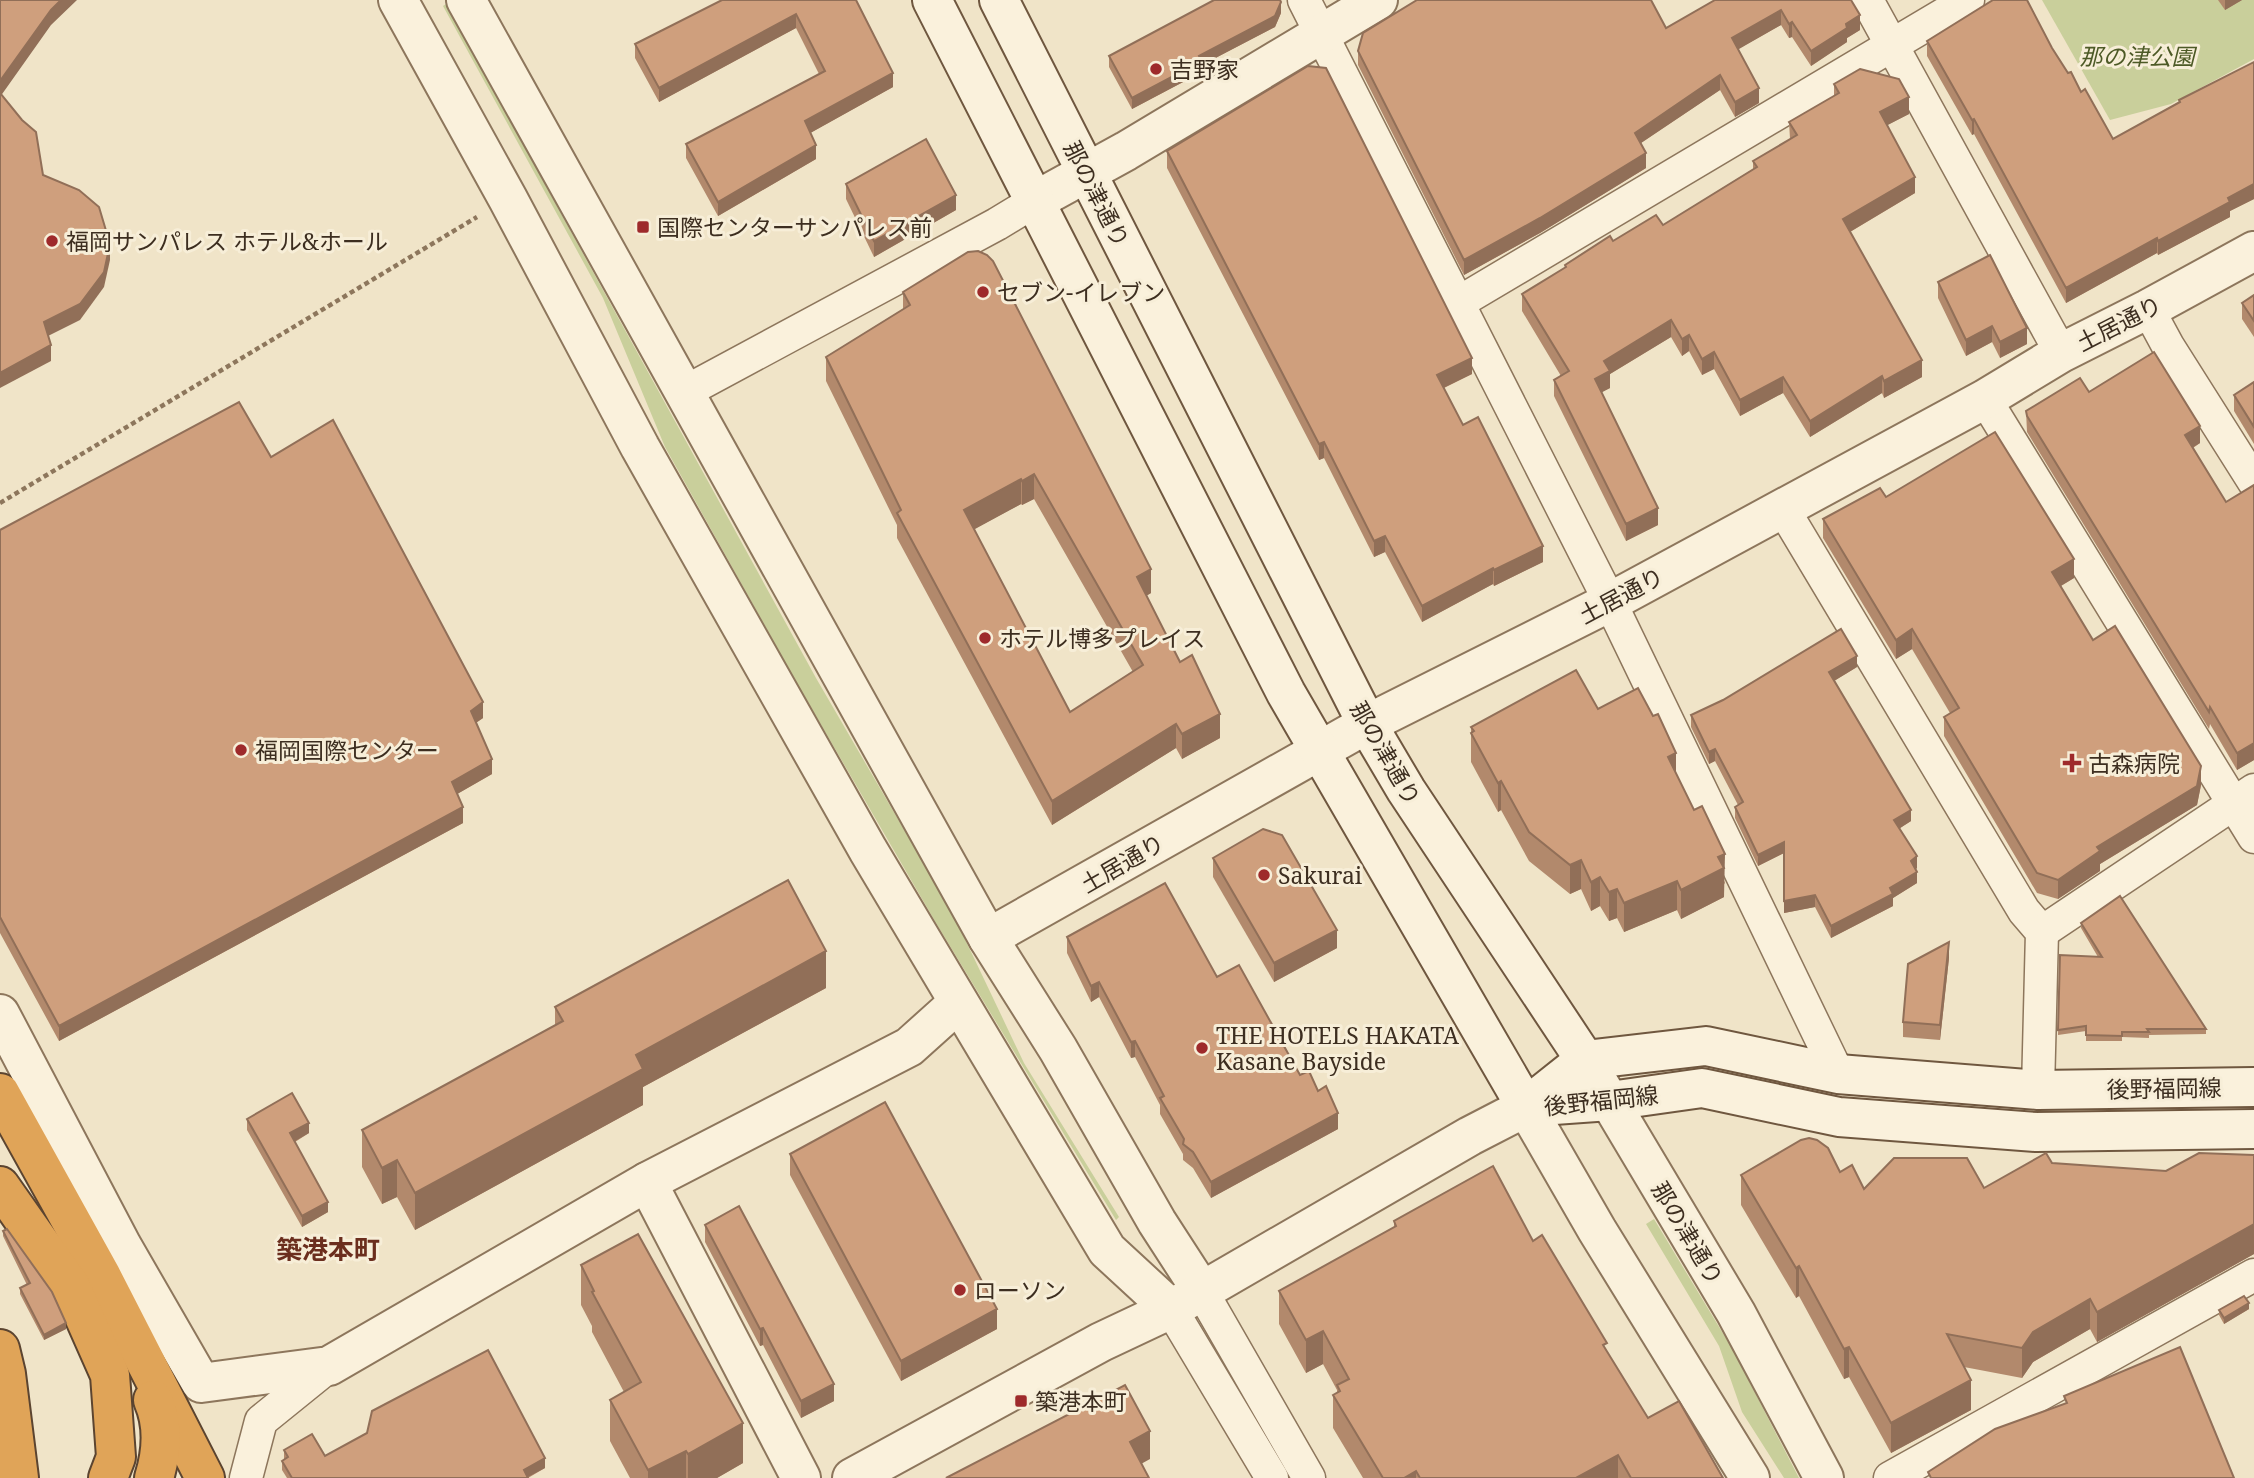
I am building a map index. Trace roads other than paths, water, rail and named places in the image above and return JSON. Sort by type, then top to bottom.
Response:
[{"type":"highway","points":[[0,1093],[102,1275],[205,1478]]},
{"type":"highway","points":[[0,1186],[71,1287],[110,1375],[116,1457],[108,1478]]},
{"type":"highway","points":[[102,1275],[161,1419],[159,1461],[153,1478]]},
{"type":"highway","points":[[0,1349],[6,1374],[19,1478]]},
{"type":"street","points":[[398,0],[508,199],[646,459],[868,850],[1107,1250],[1186,1300],[1309,1478]]},
{"type":"street","points":[[466,0],[988,938],[1058,1049],[1157,1222],[1186,1300],[1272,1478]]},
{"type":"street","points":[[932,0],[1286,693],[1597,1230],[1750,1478]]},
{"type":"street","name":"那の津通り","points":[[999,0],[1367,724],[1406,790],[1610,1101],[1735,1313],[1824,1478]]},
{"type":"street","points":[[1304,0],[1609,602],[1838,1074]]},
{"type":"street","points":[[683,393],[997,224],[1378,0]]},
{"type":"street","points":[[1867,0],[2061,353]]},
{"type":"street","points":[[1458,303],[1968,0]]},
{"type":"street","name":"土居通り","points":[[988,938],[1367,724],[1609,602],[1985,399],[2061,353],[2254,251]]},
{"type":"street","points":[[2148,309],[2168,346],[2254,482]]},
{"type":"street","points":[[1985,399],[2244,797],[2254,837]]},
{"type":"street","points":[[1782,507],[2024,911],[2042,932],[2038,1090]]},
{"type":"street","points":[[2042,932],[2244,797]]},
{"type":"street","points":[[246,1478],[261,1421],[329,1366],[647,1182],[909,1047],[958,1003]]},
{"type":"street","points":[[0,1014],[122,1246],[201,1383],[329,1366]]},
{"type":"street","name":"後野福岡線","points":[[1526,1107],[1585,1060],[1706,1046],[1838,1074],[2038,1090],[2254,1087]]},
{"type":"street","name":"後野福岡線","points":[[1526,1107],[1610,1101],[1702,1088],[1839,1117],[2036,1132],[2254,1129]]},
{"type":"street","points":[[852,1478],[1101,1342],[1186,1300],[1470,1136],[1526,1107]]},
{"type":"street","points":[[647,1182],[802,1478]]},
{"type":"street","points":[[1890,1478],[2254,1275]]},
{"type":"place","name":"吉野家","points":[[1156,69]]},
{"type":"place","name":"国際センターサンパレス前","points":[[643,227]]},
{"type":"place","name":"福岡サンパレス ホテル&ホール","points":[[52,241]]},
{"type":"place","name":"セブン-イレブン","points":[[983,292]]},
{"type":"place","name":"ホテル博多プレイス","points":[[985,638]]},
{"type":"place","name":"福岡国際センター","points":[[241,750]]},
{"type":"place","name":"古森病院","points":[[2072,763]]},
{"type":"place","name":"Sakurai","points":[[1264,875]]},
{"type":"place","name":"THE HOTELS HAKATA Kasane Bayside","points":[[1202,1048]]},
{"type":"place","name":"ローソン","points":[[960,1290]]},
{"type":"place","name":"築港本町","points":[[1021,1401]]},
{"type":"district","name":"築港本町","points":[[328,1249]]},
{"type":"park label","name":"那の津公園","points":[[2137,56]]}]
